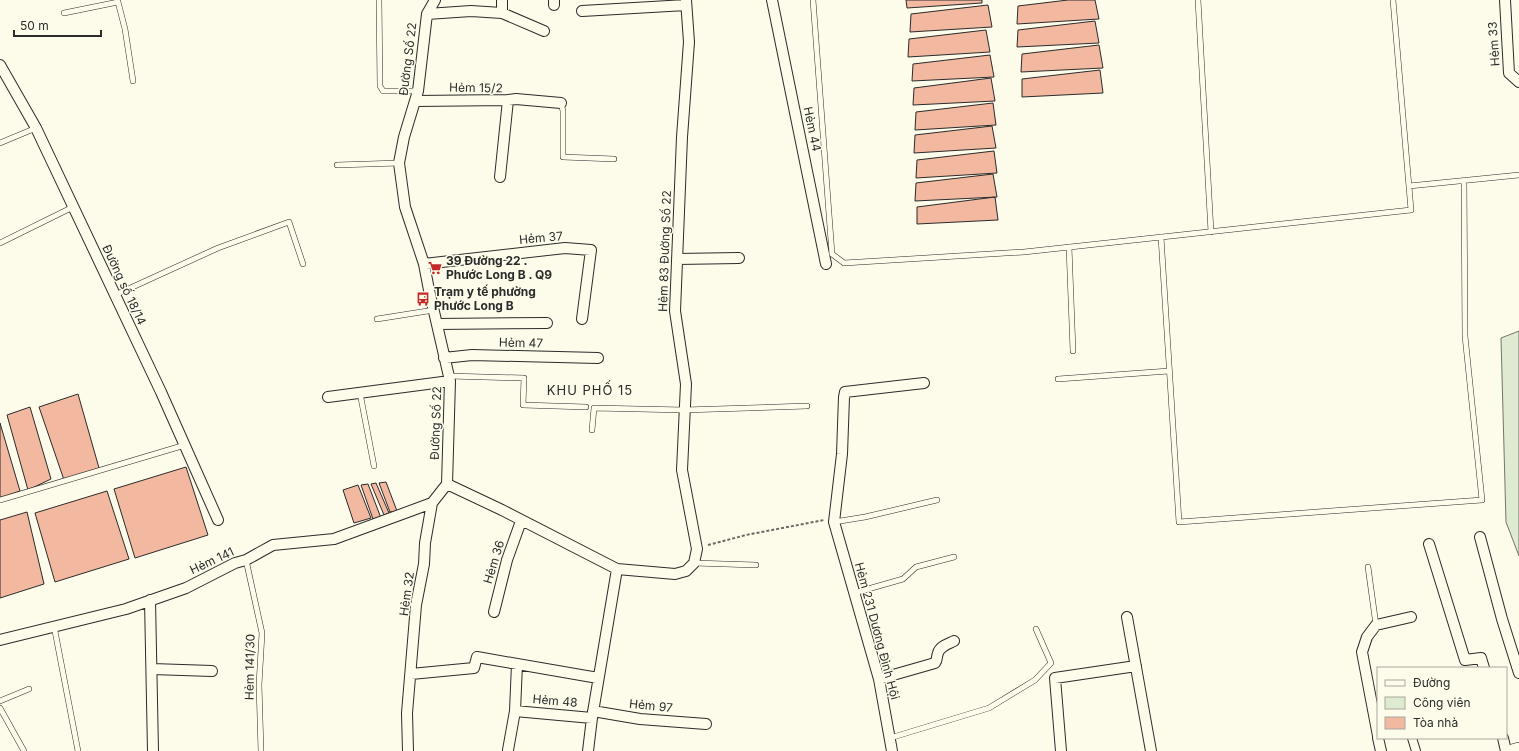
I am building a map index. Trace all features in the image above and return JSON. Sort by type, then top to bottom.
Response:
[{"type":"street","name":"Đường Số 22","points":[[435,0],[427,14],[417,96],[404,136],[399,163],[405,208],[424,264],[444,358],[450,379],[447,484]]},
{"type":"street","points":[[502,0],[502,13]]},
{"type":"street","name":"Hẻm 44","points":[[772,0],[826,264]]},
{"type":"street","name":"Hẻm 33","points":[[1505,0],[1509,73],[1519,82]]},
{"type":"street","points":[[582,11],[686,3]]},
{"type":"street","name":"Hẻm 83 Đường Số 22","points":[[686,3],[689,42],[682,137],[675,311],[686,384],[682,470],[697,548],[694,563]]},
{"type":"street","points":[[427,14],[471,11],[502,13],[544,31]]},
{"type":"street","name":"Đường số 18/14","points":[[0,65],[36,128],[185,445],[218,520]]},
{"type":"street","name":"Hẻm 15/2","points":[[417,96],[508,100],[500,177]]},
{"type":"street","points":[[508,100],[516,99],[560,103]]},
{"type":"street","name":"Hẻm 37","points":[[424,264],[565,248],[591,250],[582,319]]},
{"type":"street","points":[[677,259],[738,258]]},
{"type":"street","points":[[437,324],[547,323]]},
{"type":"street","name":"Hẻm 47","points":[[444,358],[472,355],[598,358]]},
{"type":"street","points":[[328,398],[450,379]]},
{"type":"street","points":[[834,520],[842,454],[844,394],[846,392],[924,383]]},
{"type":"street","points":[[447,484],[502,510],[617,569],[675,574],[686,571],[694,563]]},
{"type":"street","name":"Hẻm 32","points":[[408,751],[407,713],[416,605],[424,564],[425,543],[432,503],[447,484]]},
{"type":"street","name":"Hẻm 141","points":[[0,640],[126,609],[186,588],[235,563],[246,560],[272,545],[334,539],[432,503]]},
{"type":"street","name":"Hẻm 231 Dương Đình Hội","points":[[834,520],[879,679],[892,751]]},
{"type":"street","name":"Hẻm 36","points":[[494,612],[507,560],[521,521]]},
{"type":"street","points":[[1480,537],[1502,619],[1519,673]]},
{"type":"street","points":[[1429,544],[1465,660],[1481,658],[1484,667]]},
{"type":"street","points":[[588,751],[592,715],[617,569]]},
{"type":"street","points":[[150,600],[153,751]]},
{"type":"street","points":[[1127,617],[1151,751]]},
{"type":"street","points":[[1377,732],[1362,652],[1367,637],[1376,625],[1411,617]]},
{"type":"street","points":[[879,679],[935,663],[938,660],[938,652],[942,647],[954,641]]},
{"type":"street","points":[[411,674],[474,668],[477,657],[598,678]]},
{"type":"street","name":"Hẻm 48","points":[[508,750],[515,711],[517,664]]},
{"type":"street","points":[[1061,751],[1055,678],[1136,666]]},
{"type":"street","points":[[152,668],[212,671]]},
{"type":"street","name":"Hẻm 48","points":[[515,711],[592,715]]},
{"type":"street","name":"Hẻm 97","points":[[592,715],[706,724]]},
{"type":"street","points":[[1378,739],[1381,751]]},
{"type":"street","points":[[1412,739],[1416,751]]},
{"type":"street","points":[[1503,739],[1506,751]]},
{"type":"street","points":[[1512,751],[1519,749]]},
{"type":"lane","points":[[89,0],[91,7]]},
{"type":"lane","points":[[379,0],[380,86],[383,91],[417,96]]},
{"type":"lane","points":[[813,0],[832,254],[844,262],[1069,248],[1410,210],[1393,0]]},
{"type":"lane","points":[[1198,0],[1211,232]]},
{"type":"lane","points":[[64,13],[119,1],[125,29],[132,81]]},
{"type":"lane","points":[[560,103],[563,112],[564,158],[614,160]]},
{"type":"lane","points":[[0,143],[36,128]]},
{"type":"lane","points":[[337,165],[399,163]]},
{"type":"lane","points":[[1409,186],[1519,175]]},
{"type":"lane","points":[[1160,237],[1179,522],[1482,500],[1465,336],[1464,181]]},
{"type":"lane","points":[[0,243],[73,208]]},
{"type":"lane","points":[[115,295],[218,248],[289,222],[303,264]]},
{"type":"lane","points":[[1069,248],[1073,351]]},
{"type":"lane","points":[[377,319],[434,310]]},
{"type":"lane","points":[[1058,379],[1169,372]]},
{"type":"lane","points":[[450,379],[524,378],[523,405],[586,407]]},
{"type":"lane","points":[[360,393],[374,466]]},
{"type":"lane","points":[[592,430],[594,408],[684,410],[807,406]]},
{"type":"lane","points":[[0,500],[185,445]]},
{"type":"lane","points":[[834,520],[865,517],[937,500]]},
{"type":"lane","points":[[854,592],[903,579],[916,567],[954,557]]},
{"type":"lane","name":"Hẻm 141/30","points":[[246,560],[262,633],[259,684],[261,751]]},
{"type":"lane","points":[[694,563],[756,565]]},
{"type":"lane","points":[[1368,567],[1376,625]]},
{"type":"lane","points":[[54,626],[78,751]]},
{"type":"lane","points":[[890,738],[978,712],[1035,680],[1051,663],[1036,629]]},
{"type":"lane","points":[[0,701],[29,688]]},
{"type":"lane","points":[[0,708],[24,751]]},
{"type":"path","points":[[697,548],[746,535],[834,520]]},
{"type":"green space","points":[[1519,331],[1519,556],[1506,522],[1501,338]]},
{"type":"building","points":[[906,0],[982,0],[982,3],[907,8]]},
{"type":"building","points":[[1068,0],[1095,0],[1099,19],[1017,24],[1018,6]]},
{"type":"building","points":[[988,5],[992,27],[910,32],[911,14]]},
{"type":"building","points":[[1095,21],[1099,43],[1017,47],[1018,30]]},
{"type":"building","points":[[986,30],[990,52],[908,57],[909,39]]},
{"type":"building","points":[[1099,45],[1103,68],[1021,72],[1022,54]]},
{"type":"building","points":[[990,55],[994,77],[912,81],[913,64]]},
{"type":"building","points":[[1100,70],[1103,93],[1022,97],[1022,79]]},
{"type":"building","points":[[991,78],[995,101],[913,105],[914,88]]},
{"type":"building","points":[[993,103],[996,125],[915,130],[916,112]]},
{"type":"building","points":[[992,126],[996,148],[914,153],[915,135]]},
{"type":"building","points":[[994,151],[997,173],[916,178],[917,160]]},
{"type":"building","points":[[993,174],[997,197],[915,201],[916,183]]},
{"type":"building","points":[[995,197],[998,220],[917,224],[917,207]]},
{"type":"building","points":[[78,394],[99,468],[64,480],[39,407]]},
{"type":"building","points":[[30,407],[51,479],[28,490],[7,415]]},
{"type":"building","points":[[0,423],[20,491],[0,498]]},
{"type":"building","points":[[186,467],[208,535],[135,558],[114,489]]},
{"type":"building","points":[[386,482],[397,511],[390,512],[379,483]]},
{"type":"building","points":[[376,483],[389,513],[384,515],[371,484]]},
{"type":"building","points":[[368,484],[381,518],[373,519],[361,485]]},
{"type":"building","points":[[358,485],[371,518],[354,523],[343,490]]},
{"type":"building","points":[[107,491],[129,559],[55,582],[35,513]]},
{"type":"building","points":[[27,512],[44,584],[0,598],[0,520]]},
{"type":"place","name":"39 Đường 22 . Phước Long B . Q9","points":[[435,268]]},
{"type":"place","name":"Trạm y tế phường Phước Long B","points":[[423,299]]},
{"type":"district","name":"KHU PHỐ 15","points":[[590,390]]}]
